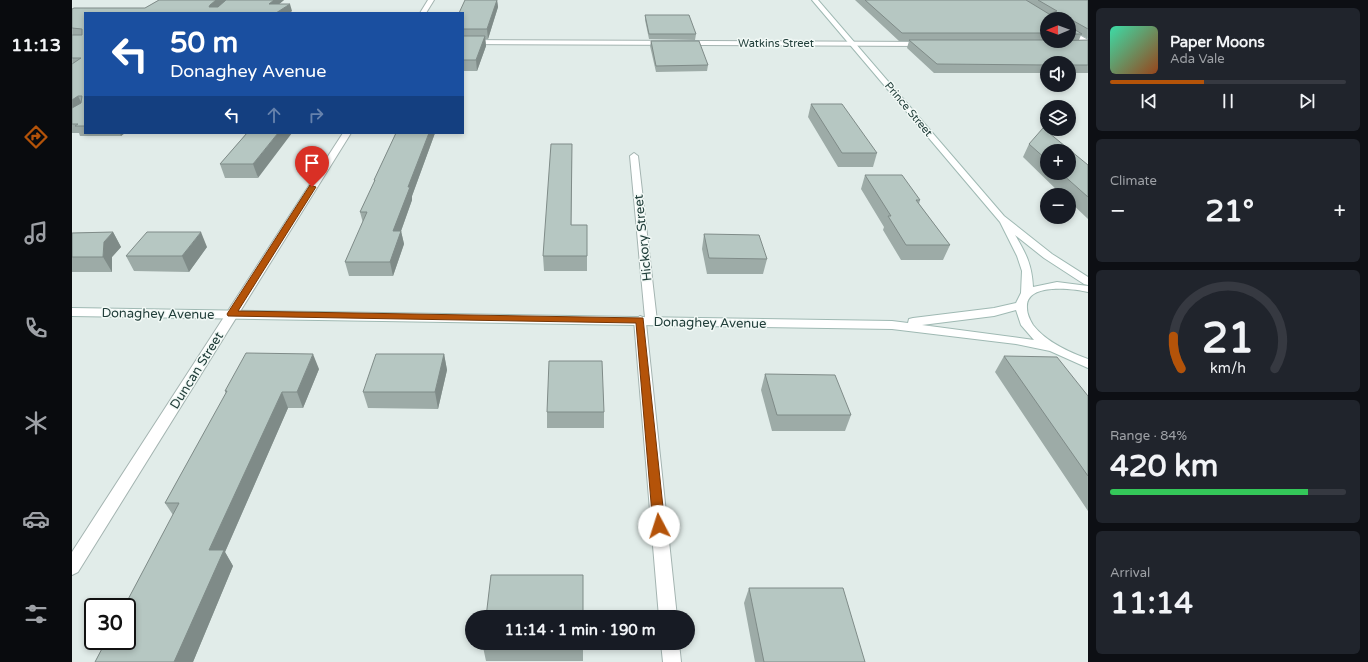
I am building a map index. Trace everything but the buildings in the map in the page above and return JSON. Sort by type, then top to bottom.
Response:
[{"type":"street","points":[[424,12],[431,0]]},
{"type":"street","name":"Prince Street","points":[[815,0],[1001,218],[1048,256],[1088,282]]},
{"type":"street","points":[[1076,36],[1088,44]]},
{"type":"street","name":"Watkins Street","points":[[464,42],[932,44]]},
{"type":"street","points":[[1080,45],[1088,44]]},
{"type":"street","name":"Duncan Street","points":[[72,567],[346,134]]},
{"type":"street","name":"Hickory Street","points":[[634,156],[667,610]]},
{"type":"street","name":"Prince Street","points":[[1001,218],[1022,256],[1027,271],[1023,318],[1035,333],[1054,348]]},
{"type":"street","name":"Donaghey Avenue","points":[[892,325],[972,315],[1024,299],[1040,288],[1059,285],[1088,289]]},
{"type":"street","name":"Donaghey Avenue","points":[[72,312],[892,325],[979,335],[1054,348]]},
{"type":"street","points":[[1054,348],[1082,362],[1088,368]]},
{"type":"street","points":[[671,650],[672,662]]},
{"type":"route","points":[[312,187],[232,314],[640,320],[659,526]]}]
